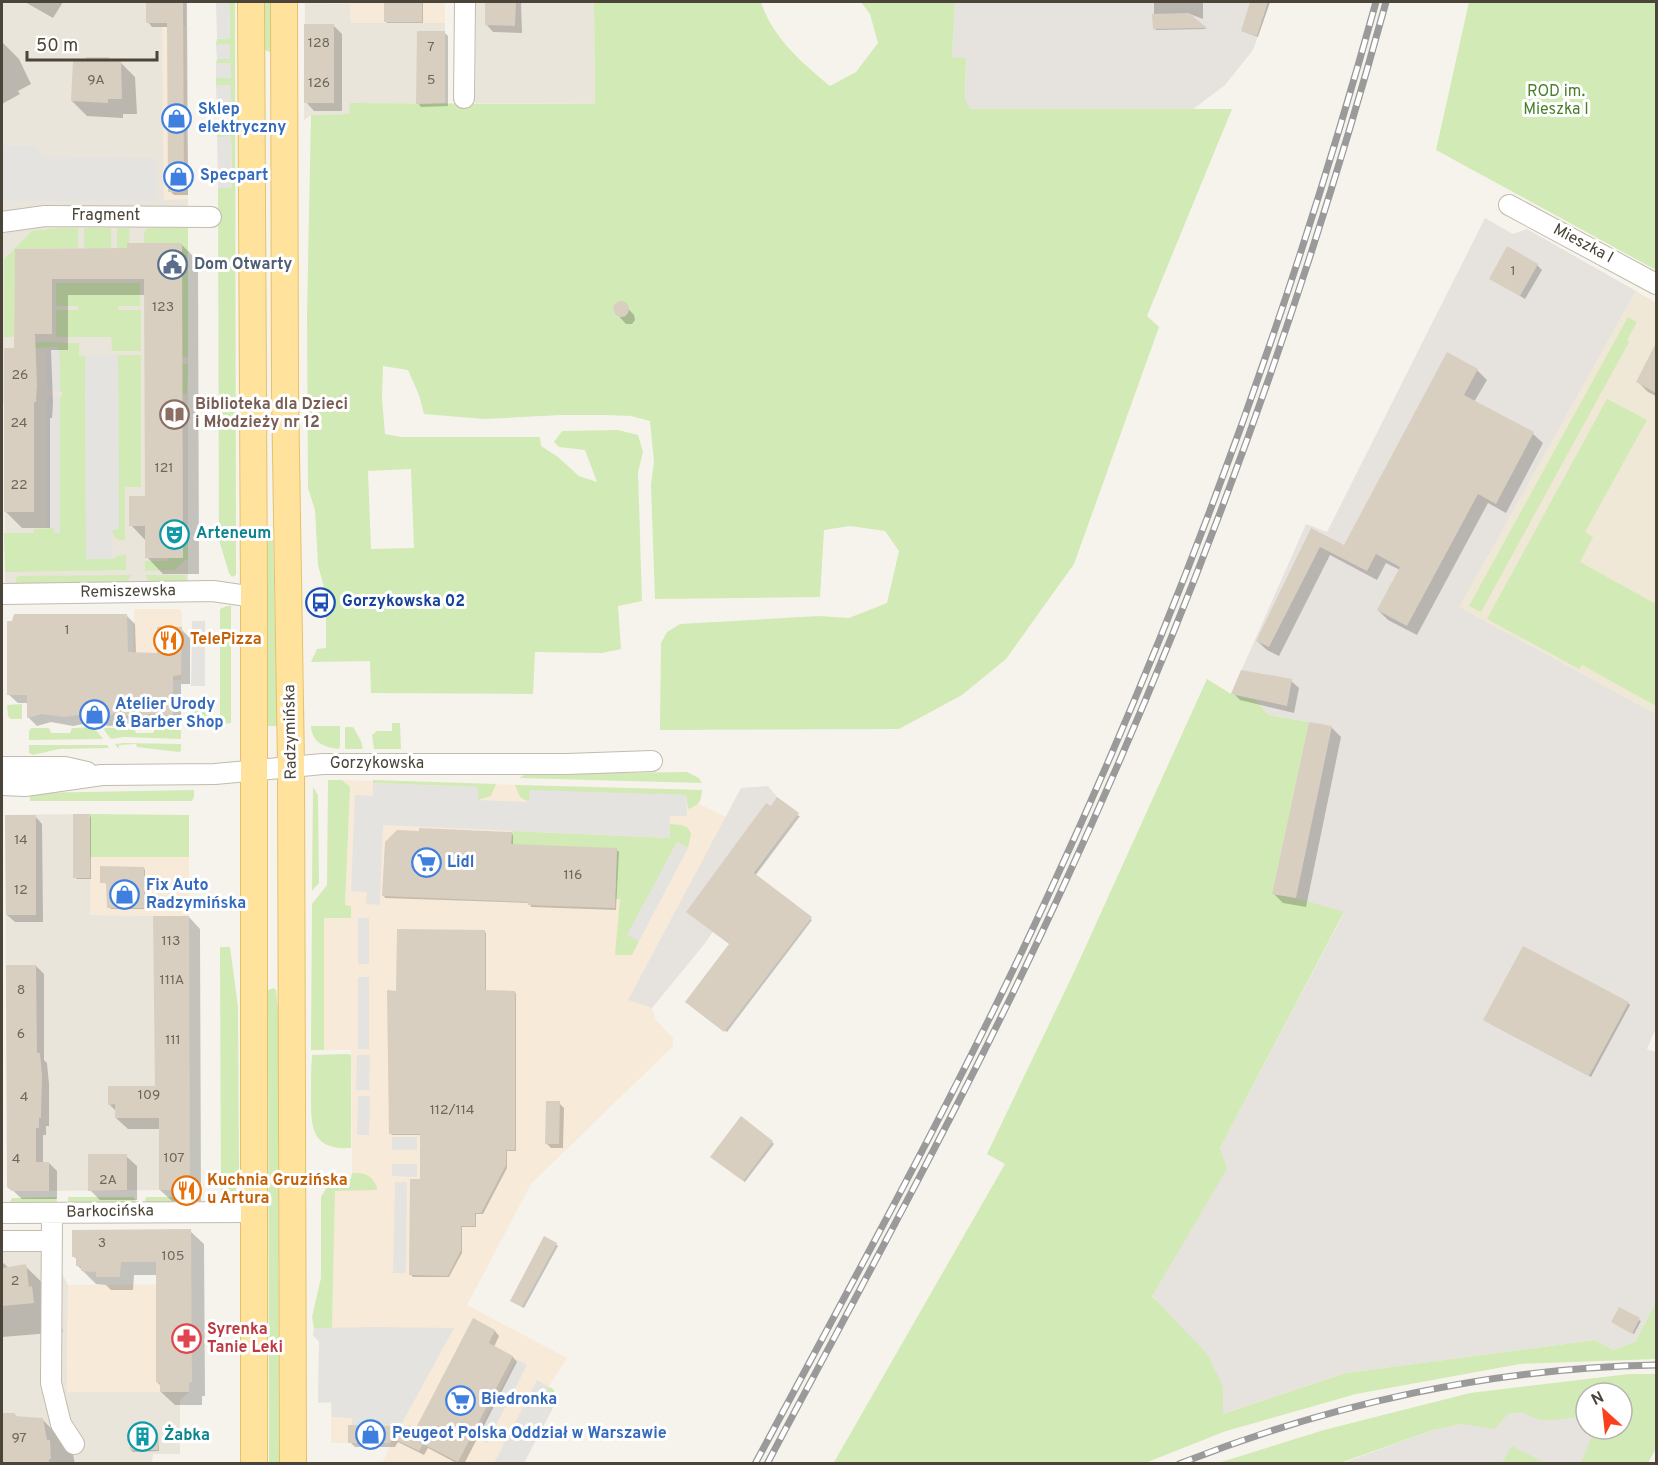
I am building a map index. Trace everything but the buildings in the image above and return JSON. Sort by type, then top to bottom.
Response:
[{"type":"main road","points":[[251,2],[254,1464]]},
{"type":"main road","name":"Radzymińska","points":[[284,2],[291,766],[292,1464]]},
{"type":"main road","points":[[253,520],[287,520]]},
{"type":"street","points":[[464,98],[465,2]]},
{"type":"street","name":"Mieszka I","points":[[1509,205],[1656,284]]},
{"type":"street","name":"Fragment","points":[[2,222],[45,216],[211,217]]},
{"type":"street","name":"Remiszewska","points":[[2,594],[213,591],[254,597]]},
{"type":"street","name":"Gorzykowska","points":[[2,785],[25,786],[102,775],[215,774],[333,764],[567,764],[652,761]]},
{"type":"street","name":"Gorzykowska","points":[[2,767],[65,767],[102,775]]},
{"type":"street","name":"Barkocińska","points":[[2,1213],[255,1212]]},
{"type":"street","points":[[52,1213],[51,1383],[62,1424],[74,1444]]},
{"type":"street","points":[[2,1241],[52,1241]]},
{"type":"shaded area","points":[[2,2],[186,2],[186,26],[163,27],[164,199],[188,199],[188,585],[14,586],[5,582],[4,403],[2,403]]},
{"type":"shaded area","points":[[216,2],[229,2],[230,38],[217,39]]},
{"type":"shaded area","points":[[305,2],[445,2],[445,23],[351,23],[350,4]]},
{"type":"shaded area","points":[[476,2],[594,2],[595,104],[475,103]]},
{"type":"shaded area","points":[[955,2],[1270,2],[1253,50],[1225,85],[1192,110],[970,109],[965,98],[966,59],[952,57]]},
{"type":"shaded area","points":[[305,3],[350,4],[351,23],[445,23],[445,103],[351,103],[349,114],[311,115],[304,120]]},
{"type":"shaded area","points":[[186,26],[188,199],[164,200],[162,27]]},
{"type":"shaded area","points":[[216,44],[230,44],[230,59],[217,59]]},
{"type":"shaded area","points":[[216,63],[231,63],[231,78],[216,78]]},
{"type":"shaded area","points":[[216,85],[231,85],[231,106],[217,106]]},
{"type":"shaded area","points":[[231,136],[232,188],[218,188],[217,137]]},
{"type":"shaded area","points":[[2,145],[34,146],[44,157],[156,158],[157,201],[2,201]]},
{"type":"shaded area","points":[[1485,218],[1513,234],[1527,229],[1636,291],[1460,607],[1656,714],[1656,1028],[1647,1049],[1656,1052],[1656,1302],[1635,1342],[1613,1350],[1595,1340],[1346,1373],[1223,1414],[1223,1386],[1152,1295],[1226,1169],[1220,1148],[1344,913],[1296,898],[1272,894],[1309,722],[1268,715],[1256,700],[1231,694],[1306,524],[1327,532]]},
{"type":"shaded area","points":[[1636,291],[1656,303],[1656,714],[1459,607]]},
{"type":"shaded area","points":[[47,347],[59,347],[60,391],[47,391]]},
{"type":"shaded area","points":[[118,355],[119,529],[112,530],[112,559],[86,559],[85,356]]},
{"type":"shaded area","points":[[47,397],[60,397],[60,533],[54,533],[54,528],[47,528]]},
{"type":"shaded area","points":[[134,609],[179,609],[182,612],[181,680],[133,680]]},
{"type":"shaded area","points":[[192,621],[205,621],[205,639],[192,639]]},
{"type":"shaded area","points":[[192,643],[205,644],[205,686],[191,686]]},
{"type":"shaded area","points":[[342,780],[702,790],[699,804],[726,817],[628,1000],[652,1008],[656,1020],[673,1038],[673,1046],[531,1184],[467,1305],[567,1358],[549,1386],[555,1392],[556,1399],[524,1463],[382,1463],[392,1443],[331,1443],[331,1403],[318,1403],[319,1342],[313,1335],[314,1328],[332,1327],[335,1191],[351,1179],[352,1173],[351,1050],[324,1050],[324,918],[351,918],[345,906],[350,787]]},
{"type":"shaded area","points":[[373,783],[478,787],[478,800],[529,802],[530,790],[686,795],[687,816],[670,816],[670,838],[383,825],[380,905],[366,904],[367,892],[351,891],[355,795],[373,796]]},
{"type":"shaded area","points":[[768,786],[777,797],[799,813],[702,947],[652,1008],[628,1000],[741,788]]},
{"type":"shaded area","points":[[90,814],[90,915],[189,916],[189,1190],[12,1191],[7,1187],[5,815]]},
{"type":"shaded area","points":[[677,842],[688,848],[639,941],[627,935]]},
{"type":"shaded area","points":[[90,857],[189,857],[189,916],[90,915]]},
{"type":"shaded area","points":[[358,918],[369,918],[369,964],[358,964]]},
{"type":"shaded area","points":[[358,977],[369,977],[369,1049],[358,1049]]},
{"type":"shaded area","points":[[357,1055],[370,1055],[369,1090],[356,1090]]},
{"type":"shaded area","points":[[358,1096],[370,1096],[369,1135],[357,1135]]},
{"type":"shaded area","points":[[392,1137],[417,1137],[417,1150],[392,1150]]},
{"type":"shaded area","points":[[392,1164],[417,1164],[417,1177],[392,1176]]},
{"type":"shaded area","points":[[395,1182],[407,1182],[406,1273],[393,1273]]},
{"type":"shaded area","points":[[2,1230],[58,1230],[60,1270],[68,1285],[67,1392],[189,1392],[180,1400],[180,1454],[153,1454],[152,1463],[2,1463]]},
{"type":"shaded area","points":[[191,1284],[192,1382],[189,1383],[189,1392],[67,1392],[68,1285]]},
{"type":"shaded area","points":[[314,1328],[454,1328],[401,1425],[352,1425],[352,1418],[332,1417],[331,1402],[318,1403],[319,1342],[313,1335]]},
{"type":"shaded area","points":[[516,1359],[527,1365],[487,1443],[475,1437]]},
{"type":"shaded area","points":[[537,1380],[549,1387],[540,1404],[552,1410],[524,1463],[494,1463]]},
{"type":"shaded area","points":[[1574,1401],[1574,1441],[1613,1441],[1603,1463],[1340,1464],[1433,1430]]},
{"type":"green space","points":[[229,2],[235,2],[236,575],[232,577],[219,540],[218,188],[232,188],[231,137],[217,137],[217,129],[231,128],[230,114],[217,114],[217,106],[231,105],[231,86],[216,85],[216,78],[231,78],[230,63],[216,63],[217,59],[230,58],[230,44],[216,44],[217,39],[230,38]]},
{"type":"green space","points":[[265,2],[273,2],[272,51],[270,52],[265,50]]},
{"type":"green space","points":[[594,2],[761,2],[772,27],[780,38],[799,59],[830,86],[856,72],[878,43],[870,14],[861,2],[955,2],[952,57],[966,58],[965,98],[970,109],[1232,109],[1147,316],[1159,327],[1074,564],[1006,659],[962,695],[899,729],[660,730],[661,643],[667,632],[680,624],[819,616],[849,618],[887,603],[899,551],[885,531],[850,526],[824,530],[820,597],[655,599],[651,485],[654,462],[650,421],[631,416],[607,415],[484,419],[424,414],[408,370],[383,366],[382,398],[385,434],[401,437],[540,437],[541,446],[558,457],[579,476],[597,482],[585,450],[559,447],[554,442],[562,431],[618,430],[638,435],[643,452],[638,472],[642,601],[618,606],[621,649],[602,653],[535,652],[533,694],[371,693],[370,661],[311,662],[317,649],[326,648],[326,594],[318,565],[315,510],[308,488],[307,316],[311,115],[349,114],[350,103],[595,104]],"holes":[[[617,302],[623,302],[627,306],[628,313],[624,317],[618,317],[613,312],[613,307]],[[411,469],[414,548],[371,549],[368,471]]]},
{"type":"green space","name":"ROD im. Mieszka I","points":[[1469,2],[1656,2],[1656,270],[1436,150]]},
{"type":"green space","points":[[78,228],[78,248],[15,249],[14,337],[4,337],[4,259],[32,231]]},
{"type":"green space","points":[[84,228],[111,228],[111,248],[84,248]]},
{"type":"green space","points":[[117,228],[130,228],[127,248],[117,248]]},
{"type":"green space","points":[[147,228],[188,228],[188,262],[182,262],[182,243],[144,243]]},
{"type":"green space","points":[[182,268],[188,268],[188,357],[182,357]]},
{"type":"green space","points":[[56,283],[140,283],[140,306],[118,306],[118,310],[141,310],[141,351],[112,351],[111,337],[56,337],[56,310],[78,310],[78,306],[56,306]]},
{"type":"green space","points":[[1628,317],[1637,322],[1627,340],[1629,342],[1481,612],[1469,606]]},
{"type":"green space","points":[[36,342],[79,343],[79,355],[85,356],[86,558],[112,559],[124,554],[126,555],[126,570],[5,572],[4,533],[34,533],[34,529],[54,528],[60,397],[62,396],[59,347],[35,348]]},
{"type":"green space","points":[[118,355],[141,355],[141,487],[125,487],[125,540],[116,538],[112,529],[119,529]]},
{"type":"green space","points":[[182,364],[188,364],[187,394],[182,394]]},
{"type":"green space","points":[[1607,399],[1647,420],[1585,532],[1593,537],[1580,562],[1656,604],[1656,706],[1582,665],[1579,669],[1487,619]]},
{"type":"green space","points":[[183,526],[188,526],[188,558],[175,570],[145,571],[145,561],[167,561]]},
{"type":"green space","points":[[267,532],[273,536],[277,726],[267,726]]},
{"type":"green space","points":[[131,575],[126,584],[16,586],[16,578],[19,576]]},
{"type":"green space","points":[[145,575],[186,575],[188,585],[151,584]]},
{"type":"green space","points":[[231,606],[231,723],[223,724],[220,714],[220,609]]},
{"type":"green space","points":[[1207,679],[1231,694],[1256,700],[1268,715],[1309,722],[1272,894],[1296,898],[1344,912],[1220,1148],[1227,1169],[1152,1296],[1207,1354],[1223,1386],[1223,1414],[1346,1373],[1595,1340],[1613,1350],[1635,1342],[1656,1302],[1656,1359],[1520,1364],[1356,1394],[1226,1431],[1145,1463],[833,1464],[1005,1164],[987,1154],[1075,970]]},
{"type":"green space","points":[[22,704],[22,719],[11,719],[8,716],[7,705]]},
{"type":"green space","points":[[192,707],[211,707],[211,724],[197,720],[191,714]]},
{"type":"green space","points":[[392,723],[400,723],[401,749],[374,749],[372,735],[377,731],[392,731]]},
{"type":"green space","points":[[311,726],[340,726],[340,747],[338,749],[319,743]]},
{"type":"green space","points":[[179,727],[181,739],[124,737],[111,739],[104,730],[105,728],[134,728],[136,733],[153,733],[156,728]]},
{"type":"green space","points":[[345,727],[353,727],[363,749],[345,749]]},
{"type":"green space","points":[[31,728],[49,728],[51,733],[70,733],[72,728],[90,728],[103,739],[29,740]]},
{"type":"green space","points":[[124,743],[181,744],[181,751],[137,747],[136,744],[119,745],[119,748],[115,744]]},
{"type":"green space","points":[[29,745],[107,745],[109,748],[59,749],[33,755],[29,753]]},
{"type":"green space","points":[[687,772],[699,778],[702,783],[519,778],[526,774]]},
{"type":"green space","points":[[328,780],[342,780],[350,787],[345,905],[351,906],[351,918],[324,918],[324,1050],[311,1050],[312,904],[327,885]]},
{"type":"green space","points":[[373,780],[496,784],[491,796],[478,800],[478,787],[373,783]]},
{"type":"green space","points":[[515,785],[702,790],[699,802],[688,809],[686,795],[530,791],[529,802],[520,797]]},
{"type":"green space","points":[[313,787],[318,795],[319,883],[312,891]]},
{"type":"green space","points":[[194,790],[192,801],[30,801],[30,793]]},
{"type":"green space","points":[[90,814],[189,815],[189,857],[90,857]]},
{"type":"green space","points":[[670,824],[688,828],[691,834],[688,848],[677,842],[628,934],[639,941],[632,955],[615,955],[620,899],[615,899],[617,849],[531,845],[511,853],[512,831],[669,838]]},
{"type":"green space","points":[[220,947],[230,947],[238,1007],[239,1168],[235,1196],[227,1199],[223,1199],[221,1194]]},
{"type":"green space","points":[[274,988],[278,1010],[279,1464],[269,1463],[268,990]]},
{"type":"green space","points":[[312,1055],[351,1055],[351,1148],[338,1148],[321,1141],[313,1128]]},
{"type":"green space","points":[[352,1173],[368,1176],[373,1180],[377,1190],[335,1191],[332,1328],[314,1328],[312,1317],[321,1278],[321,1197],[329,1184],[351,1179]]},
{"type":"green space","points":[[56,1197],[55,1205],[12,1204],[10,1201],[12,1198]]},
{"type":"green space","points":[[68,1197],[133,1197],[136,1200],[133,1204],[68,1203]]},
{"type":"green space","points":[[146,1197],[190,1197],[189,1203],[147,1204]]},
{"type":"green space","points":[[1629,1374],[1656,1374],[1656,1448],[1648,1463],[1581,1463],[1590,1441],[1634,1441],[1634,1381],[1574,1381],[1574,1418],[1547,1420],[1523,1412],[1508,1414],[1494,1429],[1462,1424],[1433,1430],[1340,1463],[1218,1463],[1324,1430],[1470,1393]]},
{"type":"green space","points":[[549,1387],[553,1389],[556,1396],[552,1410],[540,1404]]},
{"type":"green space","points":[[1512,1446],[1545,1463],[1502,1463]]},
{"type":"railway","points":[[755,1464],[908,1178],[982,1033],[1018,961],[1100,780],[1190,562],[1232,451],[1308,228],[1376,2]]},
{"type":"railway","points":[[767,1464],[919,1178],[993,1033],[1029,961],[1111,780],[1201,562],[1243,451],[1319,228],[1386,2]]},
{"type":"railway","points":[[1179,1464],[1294,1424],[1413,1393],[1534,1373],[1656,1365]]},
{"type":"place","name":"Sklep elektryczny","points":[[177,119]]},
{"type":"place","name":"Specpart","points":[[179,176]]},
{"type":"place","name":"Dom Otwarty","points":[[173,265]]},
{"type":"place","name":"Biblioteka dla Dzieci i Młodzieży nr 12","points":[[174,414]]},
{"type":"place","name":"Arteneum","points":[[175,534]]},
{"type":"place","name":"Gorzykowska 02","points":[[321,602]]},
{"type":"place","name":"TelePizza","points":[[169,640]]},
{"type":"place","name":"Atelier Urody & Barber Shop","points":[[94,714]]},
{"type":"place","name":"Lidl","points":[[426,863]]},
{"type":"place","name":"Fix Auto Radzymińska","points":[[125,895]]},
{"type":"place","name":"Kuchnia Gruzińska u Artura","points":[[186,1190]]},
{"type":"place","name":"Syrenka Tanie Leki","points":[[186,1339]]},
{"type":"place","name":"Biedronka","points":[[460,1400]]},
{"type":"place","name":"Peugeot Polska Oddział w Warszawie","points":[[371,1434]]},
{"type":"place","name":"Żabka","points":[[143,1436]]}]
